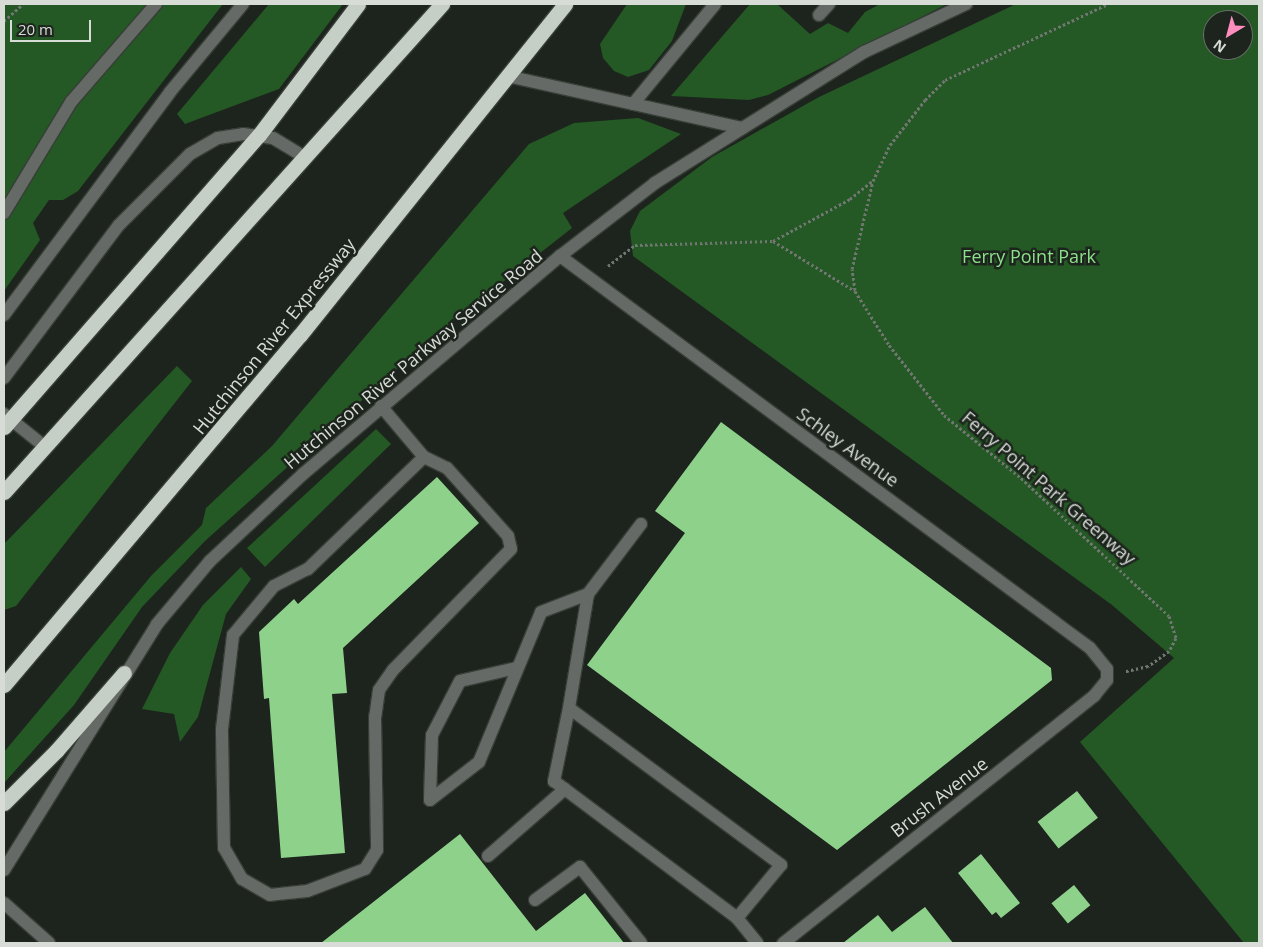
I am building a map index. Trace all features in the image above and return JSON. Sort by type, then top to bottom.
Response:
[{"type":"highway","points":[[6,420],[259,135],[358,4]]},
{"type":"highway","points":[[4,492],[442,4]]},
{"type":"highway","name":"Hutchinson River Expressway","points":[[7,675],[206,449],[564,4]]},
{"type":"highway","points":[[4,803],[57,750],[124,673]]},
{"type":"street","points":[[4,213],[71,102],[156,4]]},
{"type":"street","points":[[4,315],[170,92],[243,4]]},
{"type":"street","points":[[633,104],[715,4]]},
{"type":"street","points":[[819,15],[829,4]]},
{"type":"street","name":"Hutchinson River Parkway Service Road","points":[[4,870],[64,779],[124,673],[157,624],[210,561],[381,406],[560,256],[655,183],[864,52],[966,4]]},
{"type":"street","points":[[507,76],[742,128]]},
{"type":"street","points":[[4,378],[119,225],[174,169],[218,138],[259,135],[306,157]]},
{"type":"street","name":"Schley Avenue","points":[[560,256],[1090,648],[1108,673]]},
{"type":"street","points":[[381,406],[424,457],[447,468],[508,536],[511,549],[393,670],[380,690],[375,717],[377,850],[365,869],[307,892],[270,895],[242,879],[224,848],[222,729],[233,635],[274,586],[308,569],[424,457]]},
{"type":"street","points":[[6,420],[44,446]]},
{"type":"street","points":[[641,524],[588,594],[569,708],[554,781],[737,918],[757,943]]},
{"type":"street","points":[[516,668],[460,681],[432,735],[430,800],[479,762],[516,668],[541,612],[588,594]]},
{"type":"street","name":"Brush Avenue","points":[[782,943],[1090,699],[1103,688],[1108,673]]},
{"type":"street","points":[[569,708],[781,864],[737,918]]},
{"type":"street","points":[[488,856],[565,789]]},
{"type":"street","points":[[535,900],[580,867],[641,943]]},
{"type":"street","points":[[4,903],[49,943]]},
{"type":"path","points":[[4,22],[23,4]]},
{"type":"path","name":"Ferry Point Park Greenway","points":[[1108,4],[945,80],[898,134],[872,181],[852,269],[855,291],[889,345],[944,415],[1021,478],[1169,616],[1176,638],[1163,657],[1140,669],[1108,673]]},
{"type":"path","name":"Ferry Point Park Greenway","points":[[626,252],[635,245],[773,241],[850,199],[872,181]]},
{"type":"path","name":"Ferry Point Park Greenway","points":[[773,241],[855,291]]},
{"type":"green space","points":[[4,4],[223,4],[78,191],[63,200],[49,200],[33,223],[40,240],[4,291]]},
{"type":"green space","points":[[269,4],[343,4],[279,89],[185,124],[177,114]]},
{"type":"green space","points":[[627,4],[686,4],[672,41],[649,70],[628,77],[614,71],[603,58],[600,44]]},
{"type":"green space","points":[[750,4],[777,4],[810,34],[828,23],[848,33],[865,12],[880,4],[947,4],[768,95],[749,100],[671,96]]},
{"type":"green space","name":"Ferry Point Park","points":[[1016,4],[1259,4],[1259,943],[1244,943],[1080,742],[1174,658],[1112,605],[633,256],[630,231],[640,211],[712,157],[819,97]]},
{"type":"green space","points":[[638,118],[681,134],[563,213],[572,228],[429,340],[205,541],[142,607],[74,705],[4,783],[4,752],[151,576],[202,525],[206,508],[272,446],[529,144],[574,123]]},
{"type":"green space","points":[[177,366],[192,381],[16,606],[4,610],[4,544]]},
{"type":"green space","points":[[376,429],[391,444],[265,567],[247,548]]},
{"type":"green space","points":[[241,567],[251,579],[226,614],[198,717],[180,742],[174,714],[142,709],[170,653],[203,605]]},
{"type":"building","points":[[721,422],[1051,668],[1052,680],[837,850],[587,665],[685,533],[655,511]]},
{"type":"building","points":[[437,477],[479,523],[343,648],[347,693],[332,694],[345,853],[281,858],[269,698],[264,699],[259,632],[294,599],[298,604]]},
{"type":"building","points":[[1077,791],[1098,818],[1059,849],[1038,822]]},
{"type":"building","points":[[460,834],[536,931],[585,893],[624,943],[321,943]]},
{"type":"building","points":[[981,854],[1020,903],[1001,918],[996,912],[992,915],[958,873]]},
{"type":"building","points":[[1074,885],[1090,905],[1068,923],[1051,903]]},
{"type":"building","points":[[925,907],[953,943],[843,943],[878,915],[892,932]]}]
